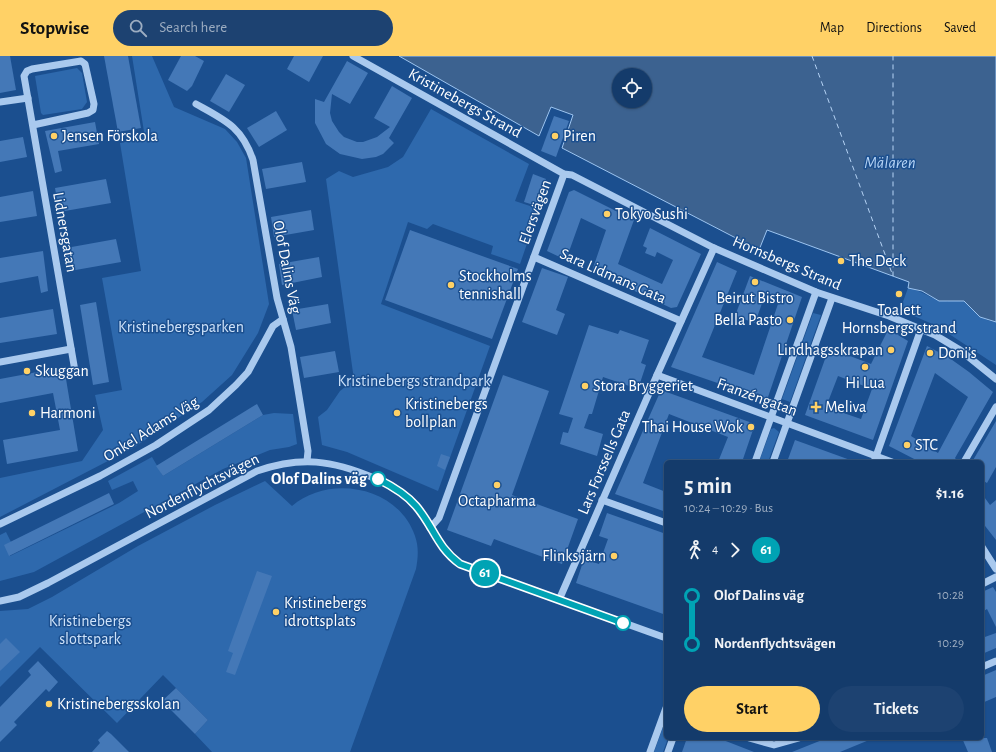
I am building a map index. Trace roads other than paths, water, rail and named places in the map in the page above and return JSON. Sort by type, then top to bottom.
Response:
[{"type":"street","name":"Kristinebergs Strand","points":[[353,56],[564,174]]},
{"type":"street","name":"Lidnersgatan","points":[[33,125],[88,113],[93,110],[94,104],[85,64],[81,61],[32,69],[27,71],[24,76],[75,372]]},
{"type":"street","points":[[0,102],[28,98]]},
{"type":"street","name":"Olof Dalins Väg","points":[[196,104],[233,125],[248,146],[253,160],[277,298],[291,347],[307,446],[308,461]]},
{"type":"street","name":"Hornsbergs Strand","points":[[564,174],[572,175],[714,248],[816,292],[922,329],[960,350],[996,379]]},
{"type":"street","name":"Elersvägen","points":[[430,528],[439,518],[564,174]]},
{"type":"street","name":"Lars Forssells Gata","points":[[559,600],[656,375],[714,248]]},
{"type":"street","name":"Sara Lidmans Gata","points":[[534,257],[680,321]]},
{"type":"street","points":[[756,460],[816,292]]},
{"type":"street","points":[[774,460],[832,298]]},
{"type":"street","name":"Onkel Adams Väg","points":[[0,524],[100,476],[156,445],[209,410],[236,386],[248,372],[273,326],[283,320]]},
{"type":"street","points":[[875,459],[922,329]]},
{"type":"street","points":[[0,362],[71,349]]},
{"type":"street","name":"Franzéngatan","points":[[656,375],[787,423],[875,459]]},
{"type":"street","points":[[965,460],[996,407]]},
{"type":"street","name":"Nordenflychtsvägen","points":[[0,601],[19,597],[48,584],[245,476],[281,464],[308,461],[338,464],[380,480],[400,492],[416,506],[448,555],[460,564],[664,637]]},
{"type":"street","points":[[602,500],[664,522]]},
{"type":"street","points":[[984,550],[996,569]]},
{"type":"street","points":[[984,583],[996,577]]},
{"type":"street","points":[[984,666],[996,661]]},
{"type":"street","points":[[650,752],[664,714]]},
{"type":"street","points":[[668,752],[672,740]]},
{"type":"street","points":[[756,740],[774,745],[792,740]]},
{"type":"street","points":[[774,745],[776,740]]},
{"type":"water","name":"Mälaren","points":[[399,56],[996,56],[996,322],[980,317],[964,301],[939,301],[922,291],[908,288],[909,282],[767,230],[759,250],[562,148],[573,115],[551,107],[539,136]]},
{"type":"place","name":"Jensen Förskola","points":[[54,136]]},
{"type":"place","name":"Piren","points":[[555,136]]},
{"type":"place","name":"Tokyo Sushi","points":[[607,214]]},
{"type":"place","name":"The Deck","points":[[841,261]]},
{"type":"place","name":"Beirut Bistro","points":[[755,282]]},
{"type":"place","name":"Stockholms tennishall","points":[[451,285]]},
{"type":"place","name":"Toalett Hornsbergs strand","points":[[899,294]]},
{"type":"place","name":"Bella Pasto","points":[[790,320]]},
{"type":"place","name":"Lindhagsskrapan","points":[[891,350]]},
{"type":"place","name":"Doni’s","points":[[930,353]]},
{"type":"place","name":"Hi Lua","points":[[865,367]]},
{"type":"place","name":"Skuggan","points":[[27,371]]},
{"type":"place","name":"Stora Bryggeriet","points":[[585,386]]},
{"type":"place","name":"Meliva","points":[[816,407]]},
{"type":"place","name":"Harmoni","points":[[32,413]]},
{"type":"place","name":"Kristinebergs bollplan","points":[[397,413]]},
{"type":"place","name":"Thai House Wok","points":[[751,427]]},
{"type":"place","name":"STC","points":[[907,445]]},
{"type":"place","name":"Olof Dalins väg","points":[[378,479]]},
{"type":"place","name":"Octapharma","points":[[497,485]]},
{"type":"place","name":"Flinks järn","points":[[614,556]]},
{"type":"place","name":"Kristinebergs idrottsplats","points":[[276,612]]},
{"type":"place","name":"Kristinebergsskolan","points":[[49,704]]},
{"type":"park label","name":"Kristinebergsparken","points":[[181,327]]},
{"type":"park label","name":"Kristinebergs strandpark","points":[[414,381]]},
{"type":"park label","name":"Kristinebergs slottspark","points":[[90,630]]}]
